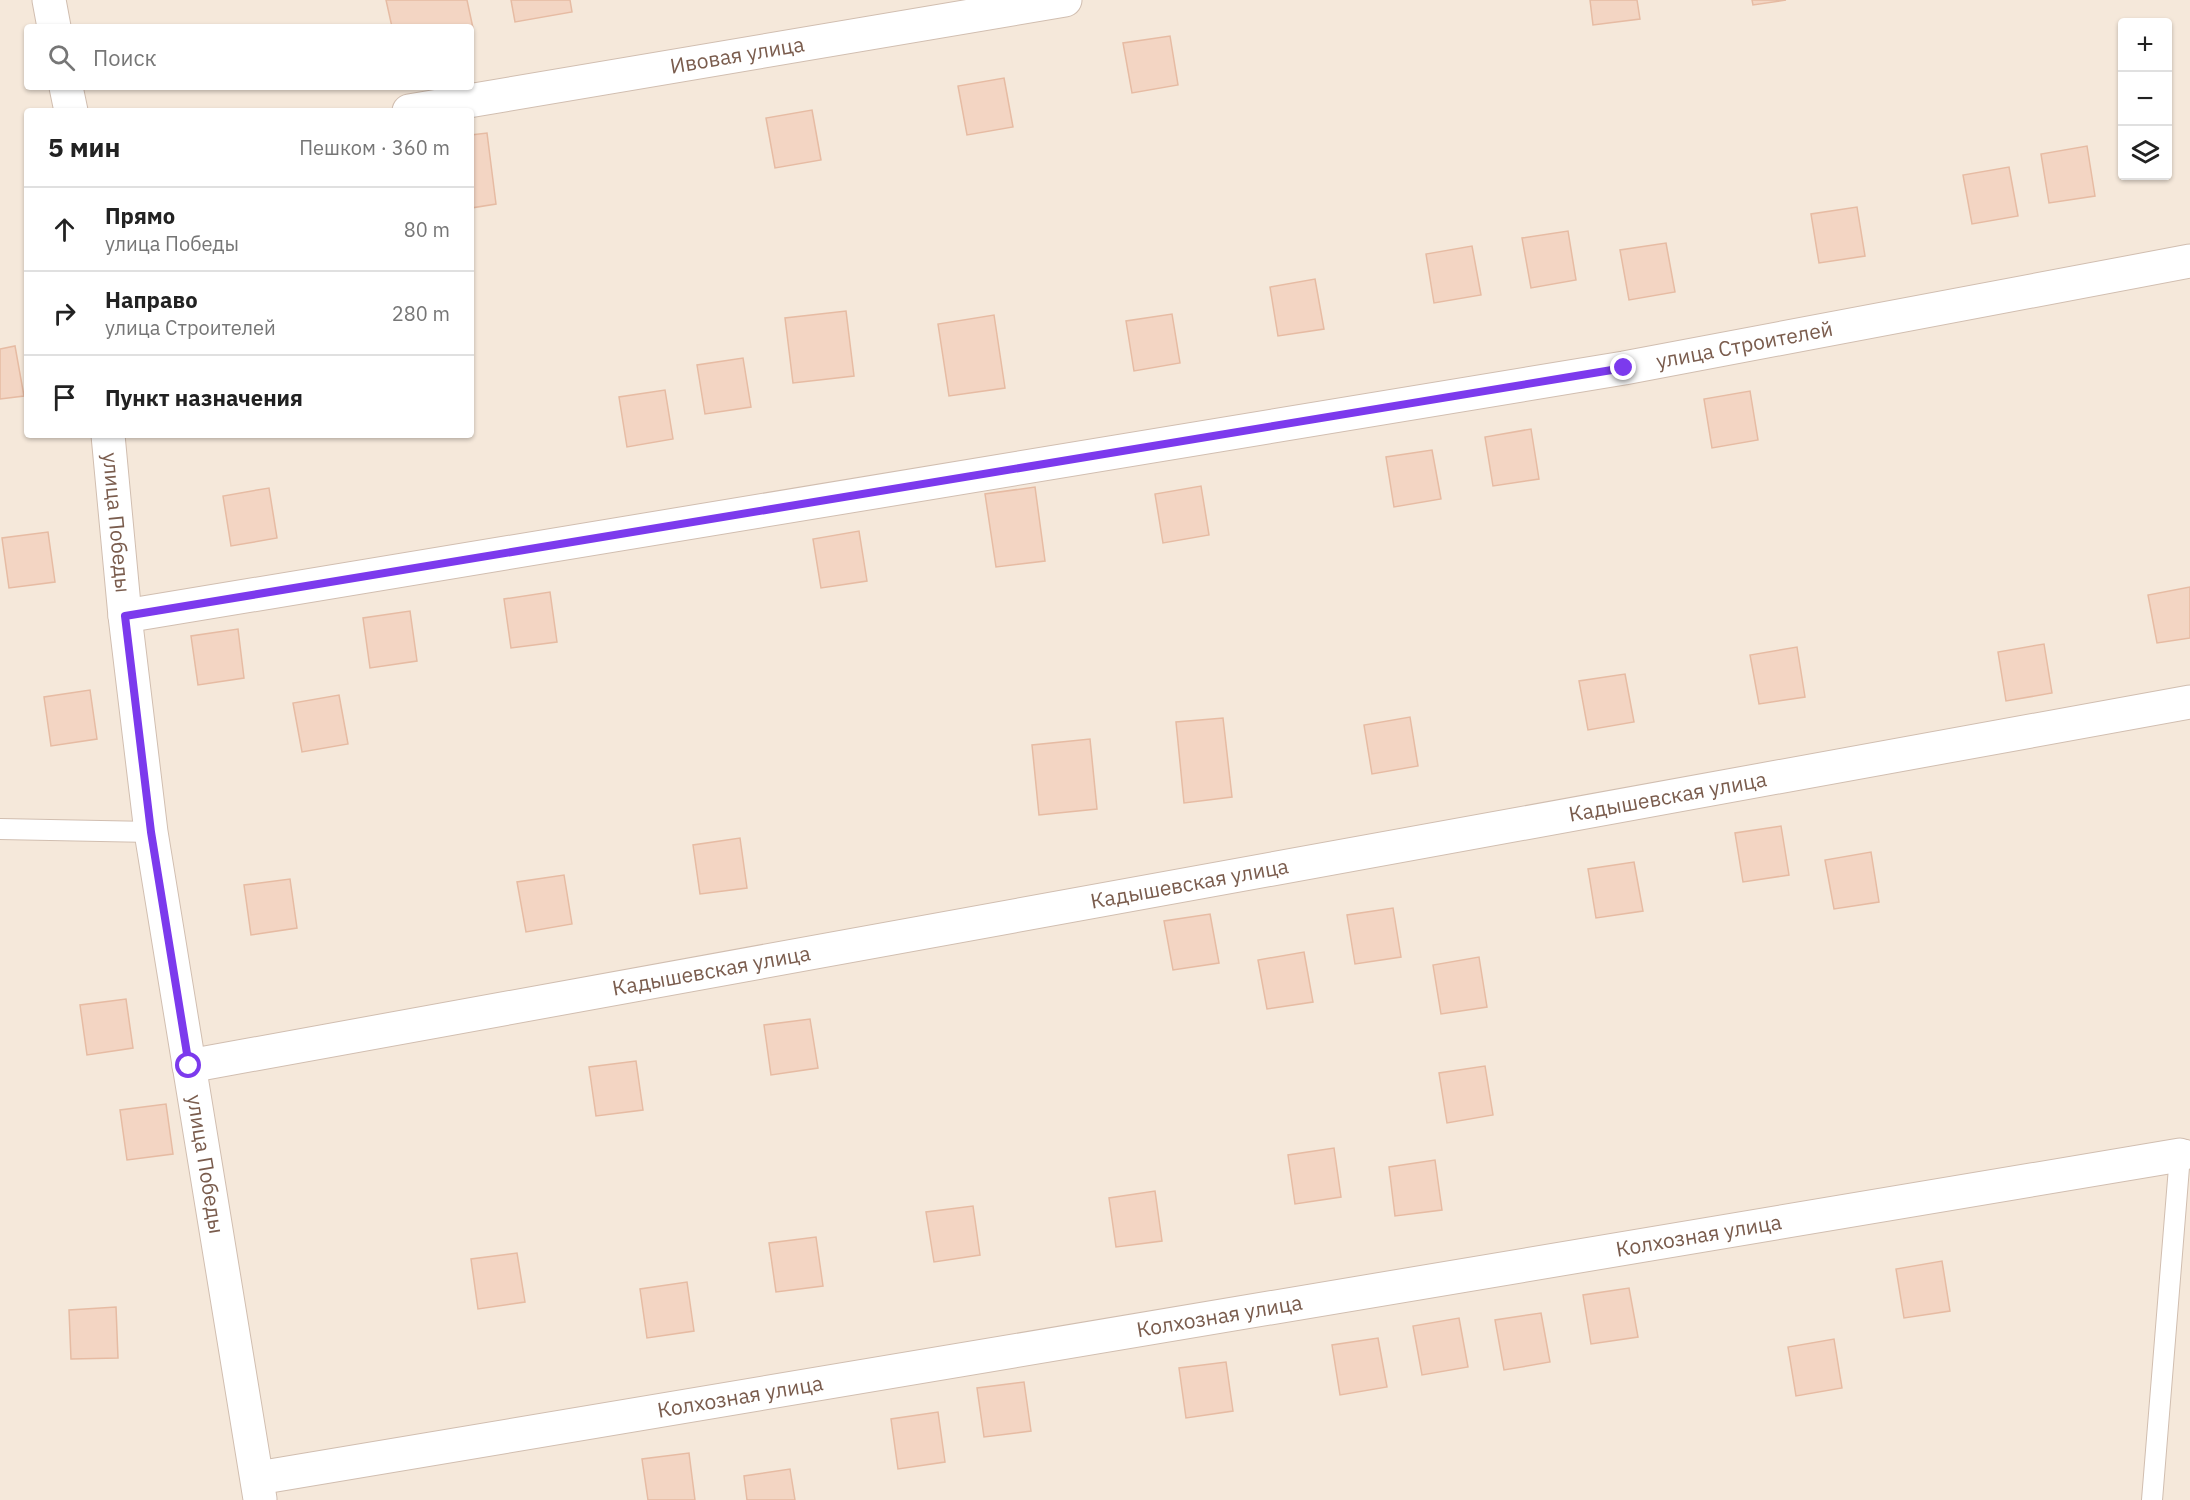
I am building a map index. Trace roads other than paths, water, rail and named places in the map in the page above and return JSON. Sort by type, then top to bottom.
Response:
[{"type":"street","points":[[49,0],[53,24]]},
{"type":"street","name":"Ивовая улица","points":[[427,108],[1065,0]]},
{"type":"street","points":[[67,90],[70,108]]},
{"type":"street","name":"улица Строителей","points":[[125,616],[1624,368],[2190,261]]},
{"type":"street","name":"улица Победы","points":[[108,438],[125,616],[151,832],[259,1489]]},
{"type":"street","name":"Кадышевская улица","points":[[189,1066],[2190,702]]},
{"type":"street","name":"Колхозная улица","points":[[259,1489],[2185,1150]]},
{"type":"lane","points":[[0,829],[151,832]]},
{"type":"lane","points":[[2152,1500],[2185,1150]]}]
